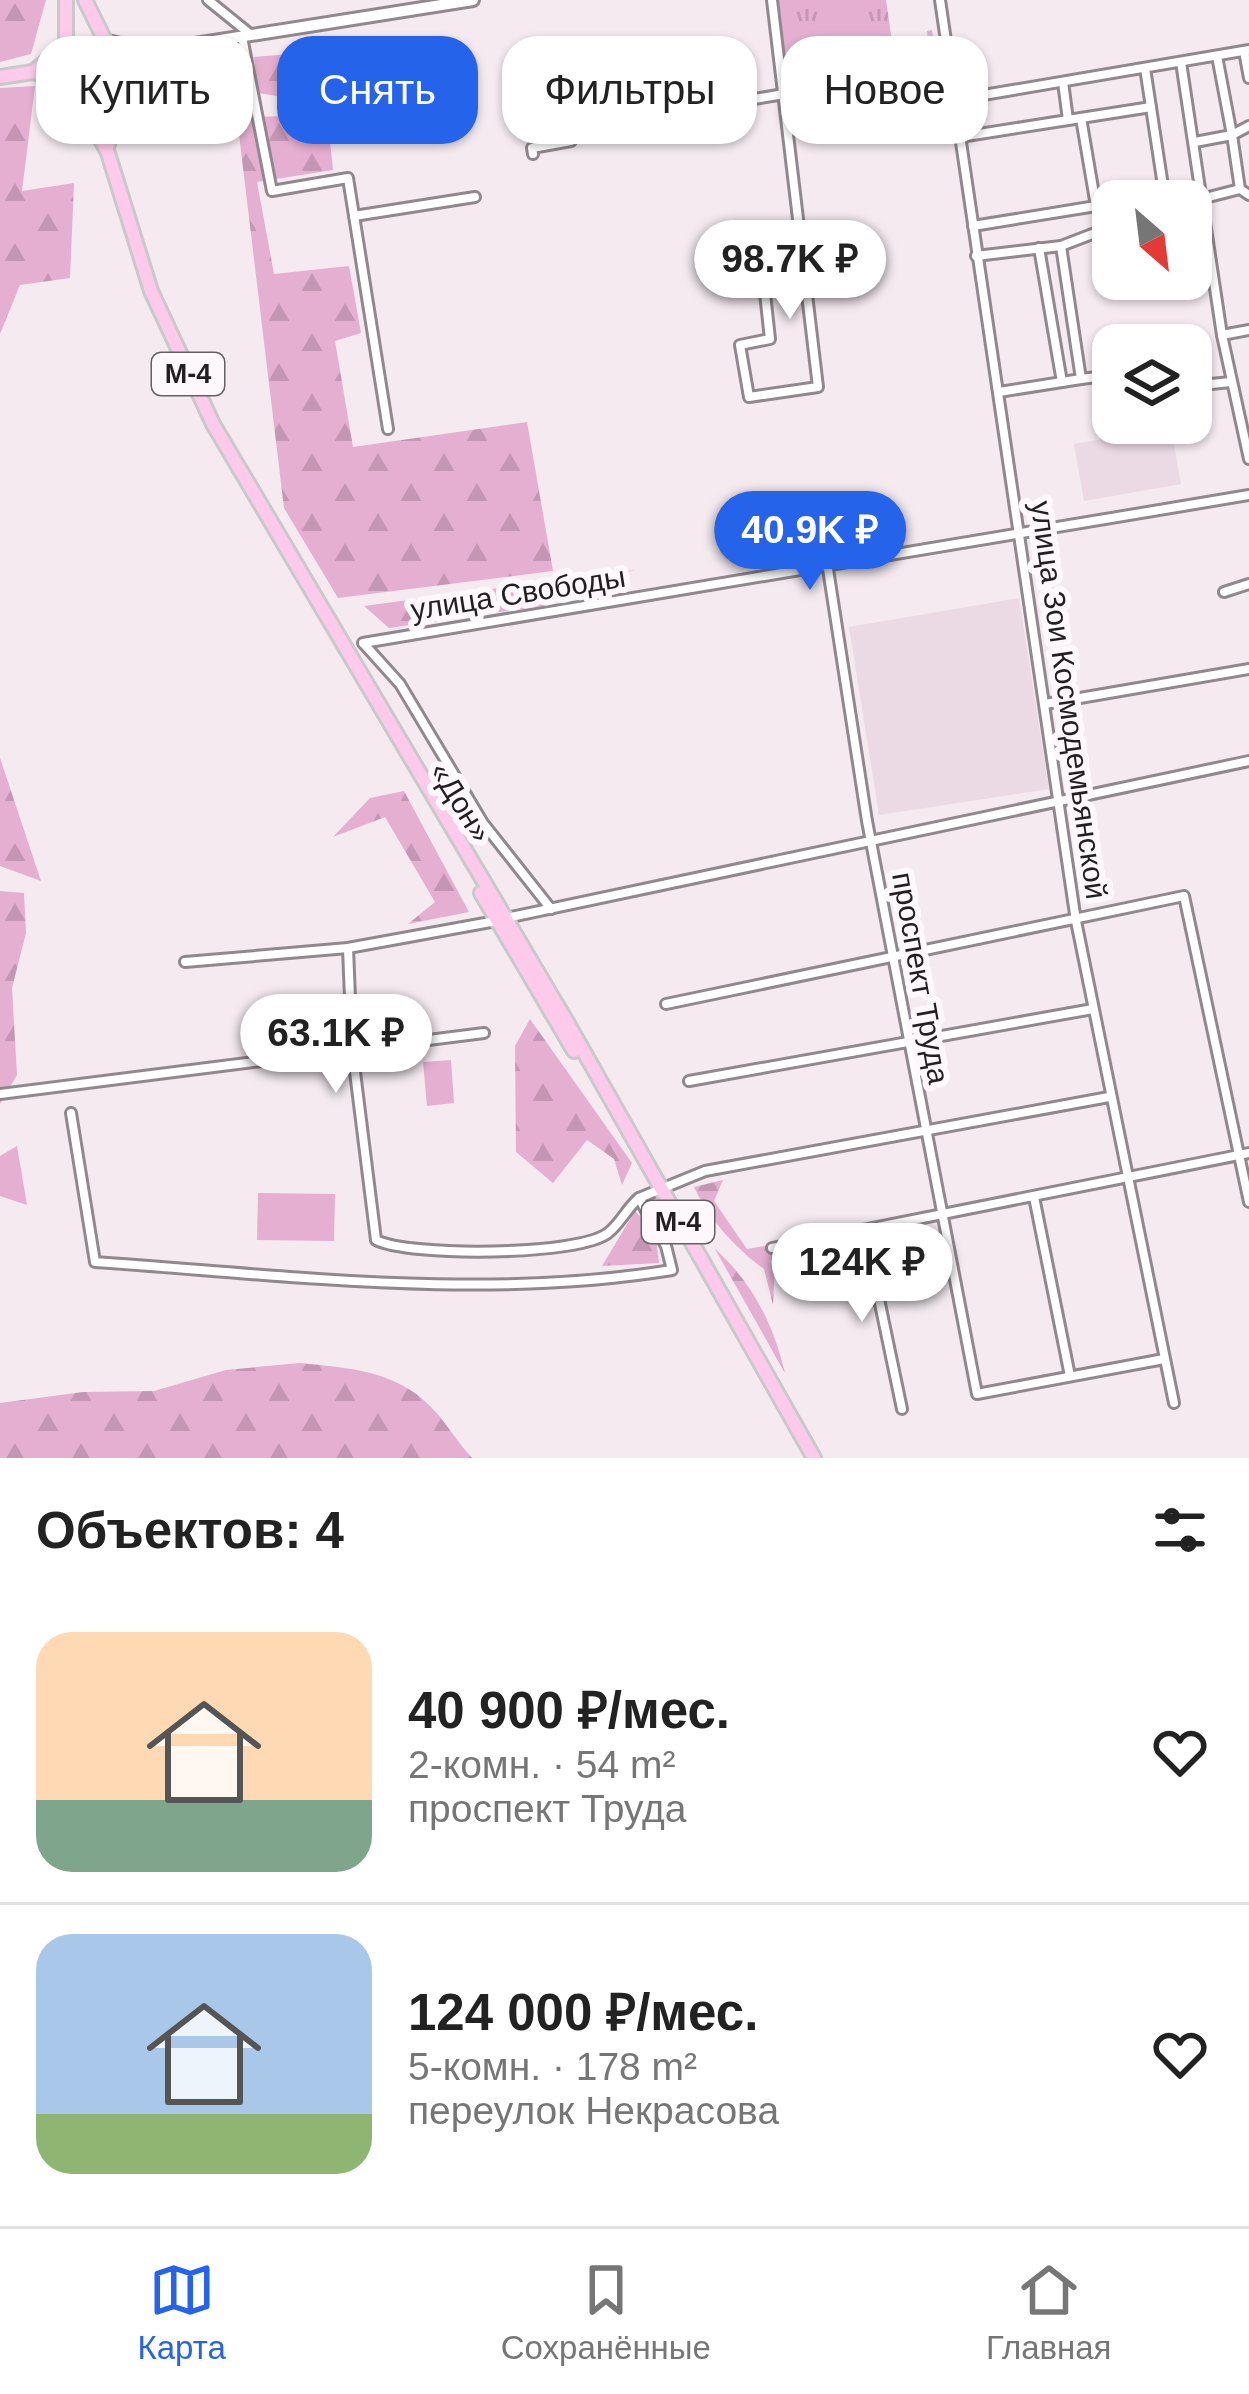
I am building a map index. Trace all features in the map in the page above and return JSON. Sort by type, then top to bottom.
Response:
[{"type":"main road","name":"«Дон»","points":[[66,0],[66,36]]},
{"type":"main road","name":"«Дон»","points":[[86,0],[100,36]]},
{"type":"main road","points":[[0,77],[36,73]]},
{"type":"main road","name":"«Дон»","points":[[104,144],[151,291],[188,375],[657,1186]]},
{"type":"main road","name":"«Дон»","points":[[108,144],[108,152]]},
{"type":"main road","name":"М-4","points":[[657,1186],[814,1458]]},
{"type":"street","points":[[208,0],[246,36],[430,3],[473,0]]},
{"type":"street","points":[[772,0],[781,70]]},
{"type":"street","name":"улица Зои Космодемьянской","points":[[940,0],[945,36]]},
{"type":"street","points":[[988,94],[1247,50],[1249,78]]},
{"type":"street","points":[[1212,197],[1245,192],[1217,56]]},
{"type":"street","points":[[1181,62],[1202,180]]},
{"type":"street","points":[[1145,68],[1160,180]]},
{"type":"street","points":[[253,78],[272,191],[348,178],[388,429]]},
{"type":"street","points":[[1063,82],[1068,120]]},
{"type":"street","points":[[533,154],[532,148],[571,141],[569,130],[781,95]]},
{"type":"street","points":[[988,132],[1151,107]]},
{"type":"street","points":[[973,226],[1096,206],[1081,118]]},
{"type":"street","points":[[1195,142],[1232,135],[1249,126]]},
{"type":"street","points":[[791,144],[802,231],[818,387],[748,398],[740,345],[770,339],[759,238],[802,231]]},
{"type":"street","name":"улица Зои Космодемьянской","points":[[960,144],[1076,921],[1108,1097],[1174,1403]]},
{"type":"street","points":[[354,216],[475,197]]},
{"type":"street","points":[[976,256],[1061,246],[1092,234]]},
{"type":"street","points":[[1061,246],[1081,379]]},
{"type":"street","points":[[1040,248],[1062,382]]},
{"type":"street","points":[[1212,254],[1222,335],[1249,459]]},
{"type":"street","points":[[1222,335],[1249,330]]},
{"type":"street","points":[[999,392],[1092,377]]},
{"type":"street","points":[[1212,384],[1231,382]]},
{"type":"street","name":"улица Свободы","points":[[551,909],[483,823],[400,684],[363,643],[828,569],[1249,494]]},
{"type":"street","name":"проспект Труда","points":[[828,569],[872,843],[977,1394],[1070,1376]]},
{"type":"street","points":[[1224,592],[1249,584]]},
{"type":"street","points":[[1045,704],[1249,669]]},
{"type":"street","points":[[184,962],[348,948],[501,920],[1249,761]]},
{"type":"street","points":[[666,1004],[1184,896],[1245,1154],[1249,1202]]},
{"type":"street","points":[[348,948],[352,1048],[376,1240],[389,1246],[531,1250],[607,1235],[639,1198],[657,1186],[705,1171],[925,1135],[1108,1097]]},
{"type":"street","points":[[689,1081],[1093,1009]]},
{"type":"street","points":[[0,1094],[484,1033]]},
{"type":"street","points":[[71,1113],[94,1262],[439,1286],[591,1283],[671,1270],[666,1246],[639,1198]]},
{"type":"street","points":[[772,1248],[1245,1154]]},
{"type":"street","points":[[1034,1197],[1070,1376],[1164,1359]]},
{"type":"street","points":[[866,1232],[902,1409]]},
{"type":"shaded area","points":[[1074,444],[1174,444],[1181,484],[1084,501]]},
{"type":"shaded area","points":[[1019,598],[1049,789],[879,815],[849,627]]},
{"type":"green space","points":[[0,0],[46,0],[31,54],[0,62]]},
{"type":"green space","points":[[777,0],[886,0],[891,36],[782,36]]},
{"type":"green space","points":[[277,55],[277,96],[258,93],[254,57]]},
{"type":"green space","points":[[35,86],[22,191],[74,183],[70,278],[20,285],[0,334],[0,88]]},
{"type":"green space","points":[[277,116],[277,144],[330,144],[333,170],[257,182],[274,274],[349,266],[361,333],[335,341],[353,447],[527,422],[553,571],[338,598],[284,508],[240,144],[253,144],[253,117]]},
{"type":"green space","points":[[635,570],[569,587],[549,605],[389,628],[364,606]]},
{"type":"green space","points":[[0,758],[41,881],[0,866]]},
{"type":"green space","points":[[404,791],[469,912],[408,924],[435,902],[385,817],[333,837],[370,798]]},
{"type":"green space","points":[[0,891],[24,893],[26,933],[12,988],[17,1075],[0,1104]]},
{"type":"green space","points":[[530,1019],[632,1163],[622,1185],[614,1159],[587,1140],[553,1183],[516,1152],[515,1046]]},
{"type":"green space","points":[[451,1060],[454,1103],[427,1106],[423,1062]]},
{"type":"green space","points":[[17,1146],[27,1205],[0,1196],[0,1156]]},
{"type":"green space","points":[[723,1180],[714,1201],[747,1249],[782,1243],[775,1263],[773,1305],[764,1269],[724,1232],[694,1187]]},
{"type":"green space","points":[[258,1193],[335,1194],[334,1241],[257,1240]]},
{"type":"green space","points":[[635,1211],[655,1231],[659,1263],[602,1266]]},
{"type":"green space","points":[[715,1249],[760,1305],[785,1373]]},
{"type":"green space","points":[[300,1363],[370,1373],[402,1385],[431,1407],[472,1458],[0,1458],[0,1403],[83,1392],[154,1391],[226,1370]]}]
